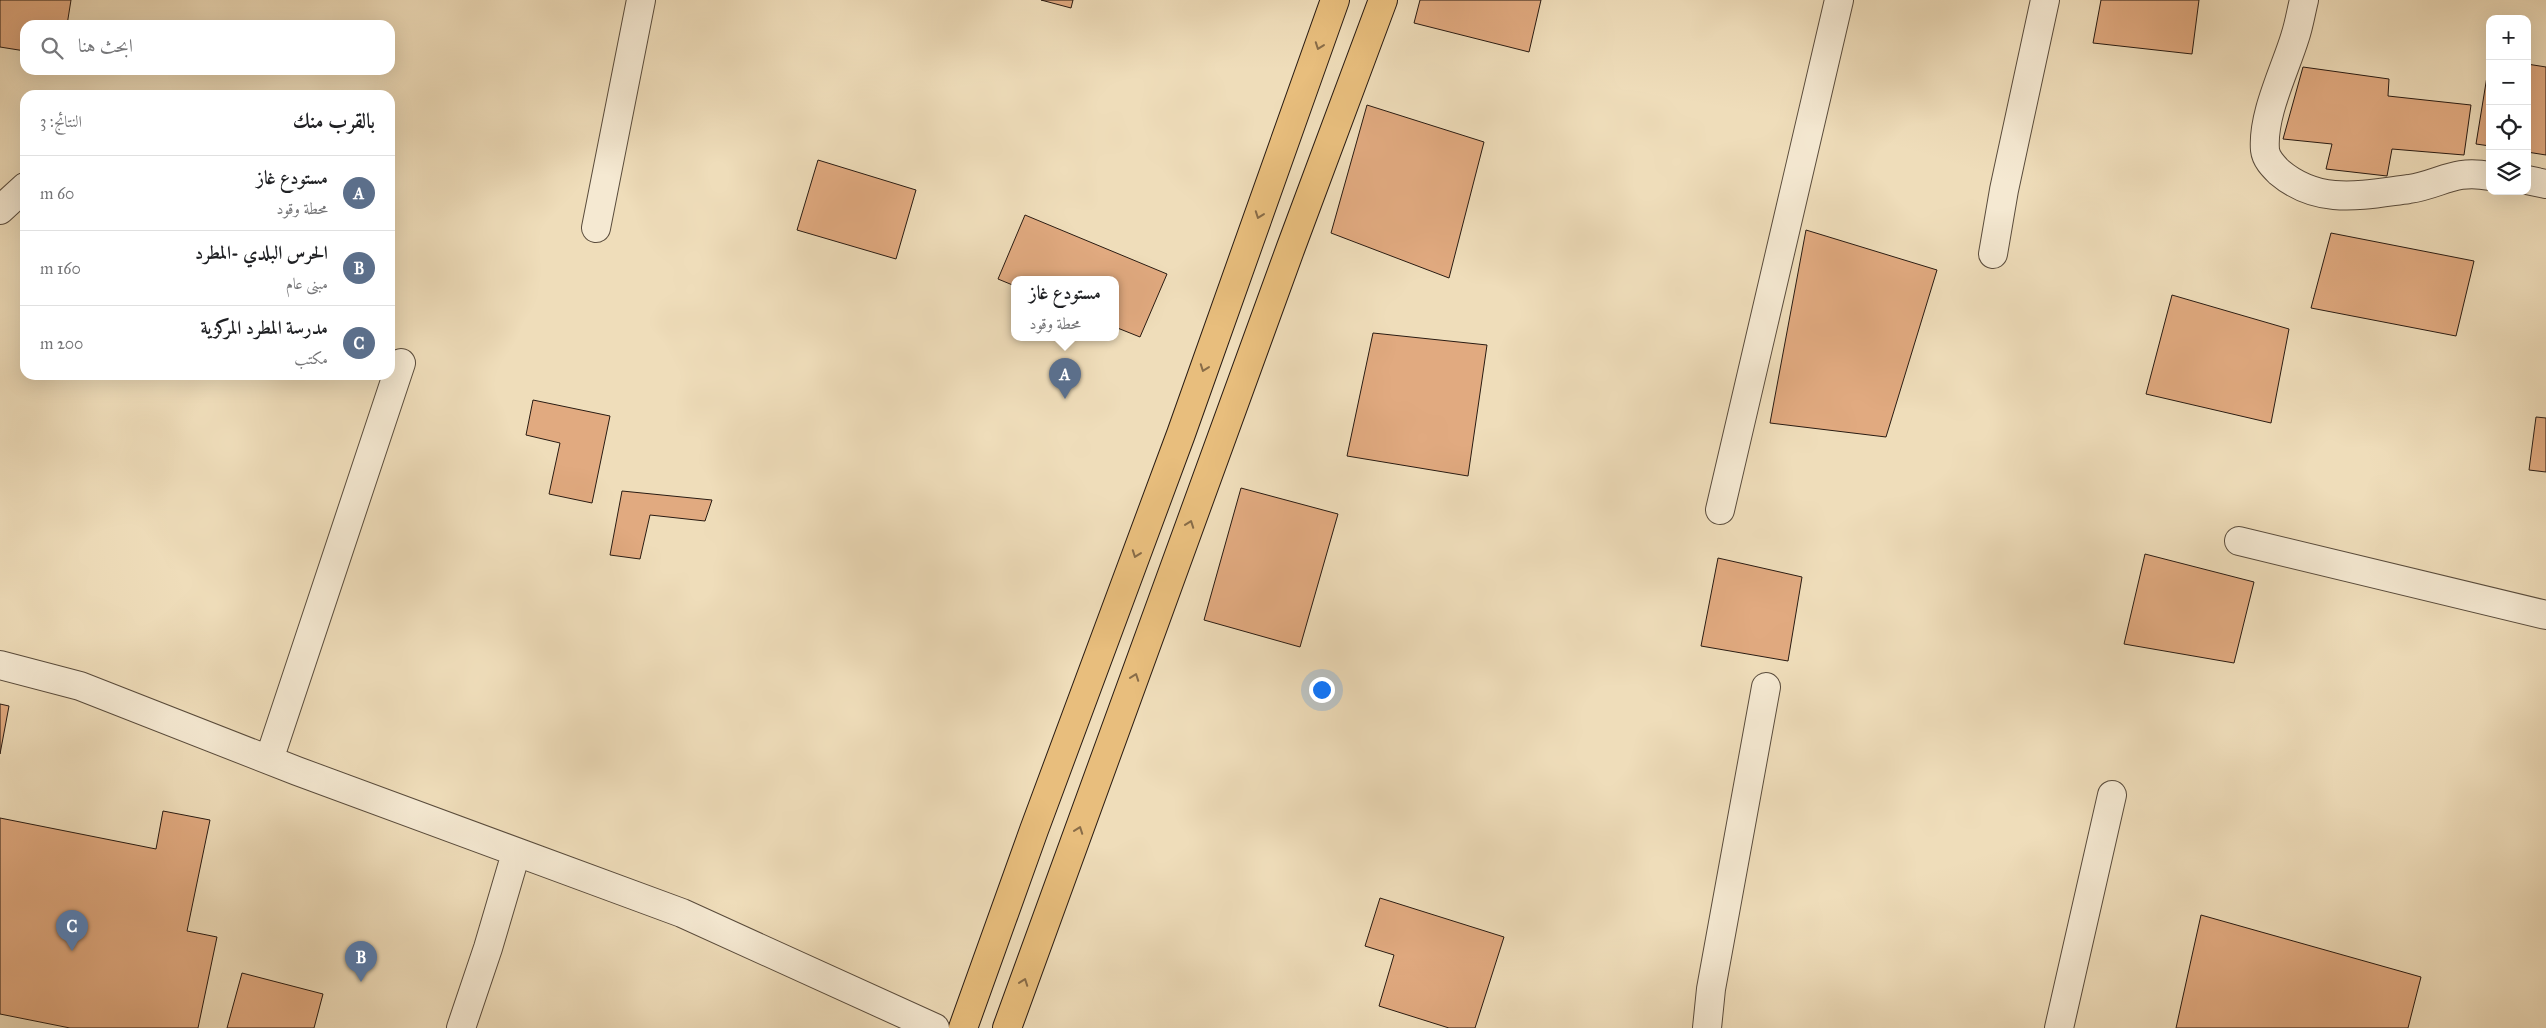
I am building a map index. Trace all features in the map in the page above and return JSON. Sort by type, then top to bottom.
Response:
[{"type":"main road","points":[[963,1028],[1336,0]]},
{"type":"main road","points":[[1007,1028],[1383,0]]},
{"type":"main road","points":[[1270,185],[1309,199]]},
{"type":"street","points":[[596,228],[642,0]]},
{"type":"street","points":[[1720,510],[1839,0]]},
{"type":"street","points":[[1993,254],[2004,190],[2045,0]]},
{"type":"street","points":[[2304,0],[2296,36],[2268,122],[2265,150],[2272,165],[2287,178],[2308,190],[2334,196],[2412,188],[2457,174],[2486,176]]},
{"type":"street","points":[[2531,181],[2546,184]]},
{"type":"street","points":[[0,210],[20,192]]},
{"type":"street","points":[[269,760],[401,363]]},
{"type":"street","points":[[2240,541],[2546,615]]},
{"type":"street","points":[[0,665],[80,686],[269,760],[682,913],[935,1028]]},
{"type":"street","points":[[1707,1028],[1711,989],[1766,687]]},
{"type":"street","points":[[2058,1028],[2112,795]]},
{"type":"street","points":[[461,1028],[516,853]]},
{"type":"building","points":[[0,0],[71,0],[68,20],[20,20],[20,50],[0,47]]},
{"type":"building","points":[[1041,0],[1073,0],[1071,8]]},
{"type":"building","points":[[1420,0],[1541,0],[1529,52],[1414,23]]},
{"type":"building","points":[[2101,0],[2199,0],[2192,54],[2093,43]]},
{"type":"building","points":[[2531,65],[2546,67],[2546,155],[2531,153]]},
{"type":"building","points":[[2303,67],[2389,79],[2388,96],[2471,105],[2464,155],[2392,149],[2387,176],[2326,169],[2332,144],[2283,139]]},
{"type":"building","points":[[2486,83],[2486,145],[2476,144]]},
{"type":"building","points":[[1367,105],[1484,142],[1449,278],[1331,233]]},
{"type":"building","points":[[818,160],[916,190],[896,259],[797,230]]},
{"type":"building","points":[[1025,215],[1167,274],[1140,337],[1119,329],[1119,276],[1011,276],[1011,284],[998,279]]},
{"type":"building","points":[[1806,230],[1937,270],[1886,437],[1770,423]]},
{"type":"building","points":[[2331,233],[2474,261],[2456,336],[2311,308]]},
{"type":"building","points":[[2172,295],[2289,329],[2271,423],[2146,394]]},
{"type":"building","points":[[1373,333],[1487,345],[1468,476],[1347,456]]},
{"type":"building","points":[[533,400],[610,416],[592,503],[549,494],[560,443],[526,435]]},
{"type":"building","points":[[2536,417],[2546,418],[2546,472],[2529,470]]},
{"type":"building","points":[[1241,488],[1338,514],[1300,647],[1204,620]]},
{"type":"building","points":[[622,491],[712,500],[705,521],[650,515],[640,559],[610,555]]},
{"type":"building","points":[[2145,554],[2254,582],[2234,663],[2124,644]]},
{"type":"building","points":[[1718,558],[1802,577],[1788,661],[1701,646]]},
{"type":"building","points":[[0,704],[9,706],[0,754]]},
{"type":"building","points":[[163,811],[210,820],[187,931],[217,937],[198,1028],[70,1028],[0,1014],[0,818],[156,849]]},
{"type":"building","points":[[1380,898],[1504,937],[1475,1028],[1449,1028],[1379,1006],[1394,955],[1365,946]]},
{"type":"building","points":[[2201,915],[2421,977],[2408,1028],[2176,1028]]},
{"type":"building","points":[[242,973],[323,994],[314,1028],[227,1028]]},
{"type":"place","name":"مستودع غاز","points":[[1065,399]]},
{"type":"place","name":"مدرسة المطرد المركزية","points":[[72,951]]},
{"type":"place","name":"الحرس البلدي -المطرد","points":[[361,982]]}]
